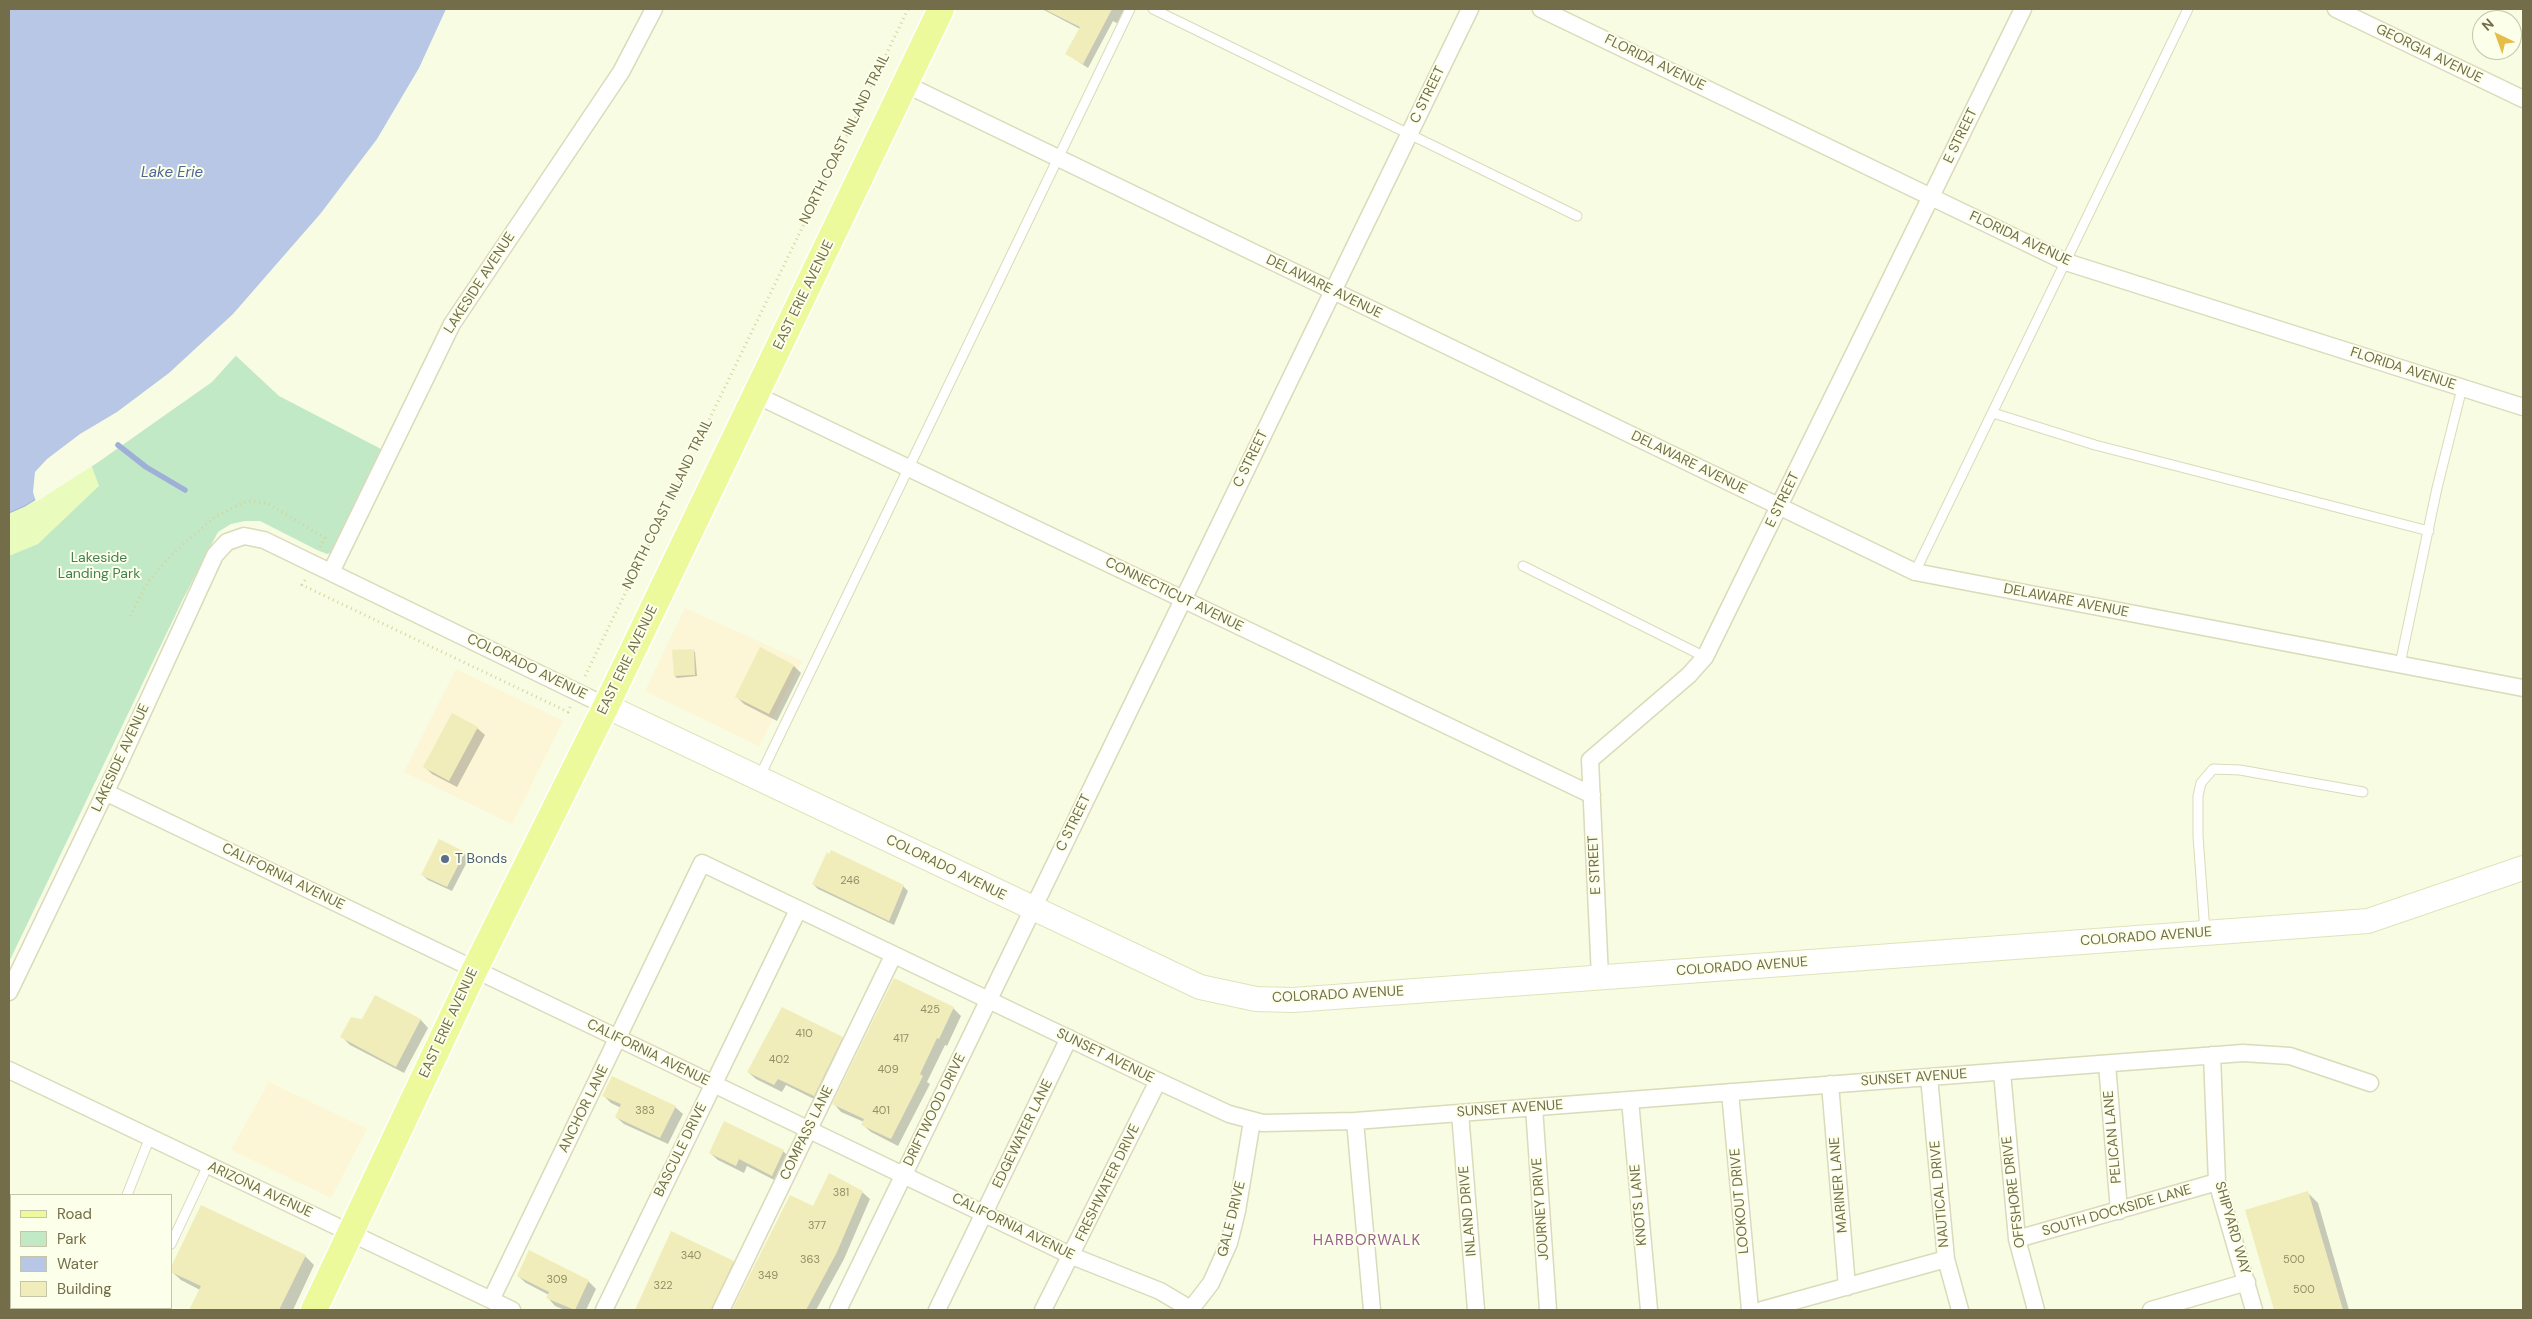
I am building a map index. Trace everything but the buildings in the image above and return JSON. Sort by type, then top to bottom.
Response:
[{"type":"main road","name":"EAST ERIE AVENUE","points":[[314,1310],[475,969],[606,706],[905,84],[933,11]]},
{"type":"main road","name":"COLORADO AVENUE","points":[[606,706],[1200,987],[1256,999],[1293,1000],[2368,921],[2523,868]]},
{"type":"street","name":"LAKESIDE AVENUE","points":[[331,572],[445,336],[621,72],[654,9]]},
{"type":"street","name":"C STREET","points":[[1032,909],[1470,9]]},
{"type":"street","name":"FLORIDA AVENUE","points":[[1541,9],[2066,262],[2523,407]]},
{"type":"street","name":"E STREET","points":[[1600,977],[1590,760],[1706,657],[2023,9]]},
{"type":"street","name":"GEORGIA AVENUE","points":[[2336,9],[2523,99]]},
{"type":"street","name":"DELAWARE AVENUE","points":[[905,84],[1915,572],[2523,688]]},
{"type":"street","name":"CONNECTICUT AVENUE","points":[[756,395],[1592,795]]},
{"type":"street","name":"LAKESIDE AVENUE","points":[[9,992],[105,792],[215,555],[227,542],[244,536]]},
{"type":"street","name":"COLORADO AVENUE","points":[[244,536],[264,540],[606,706]]},
{"type":"street","name":"CALIFORNIA AVENUE","points":[[105,792],[1072,1256],[1160,1291],[1192,1310]]},
{"type":"street","name":"SUNSET AVENUE","points":[[702,862],[893,956],[1158,1081],[1229,1114],[1252,1121],[1280,1124],[1355,1121],[2260,1052],[2290,1056],[2370,1083]]},
{"type":"street","name":"ANCHOR LANE","points":[[491,1300],[702,862]]},
{"type":"street","name":"DRIFTWOOD DRIVE","points":[[838,1310],[1032,909]]},
{"type":"street","name":"BASCULE DRIVE","points":[[604,1310],[798,910]]},
{"type":"street","name":"COMPASS LANE","points":[[721,1310],[893,956]]},
{"type":"street","name":"EDGEWATER LANE","points":[[937,1310],[1069,1038]]},
{"type":"street","name":"SHIPYARD WAY","points":[[2212,1055],[2217,1182],[2254,1310]]},
{"type":"street","name":"PELICAN LANE","points":[[2107,1064],[2119,1211]]},
{"type":"street","name":"ARIZONA AVENUE","points":[[9,1070],[512,1310]]},
{"type":"street","name":"OFFSHORE DRIVE","points":[[2002,1072],[2017,1239],[2036,1310]]},
{"type":"street","name":"NAUTICAL DRIVE","points":[[1929,1077],[1946,1259],[1960,1310]]},
{"type":"street","name":"FRESHWATER DRIVE","points":[[1043,1310],[1072,1256],[1158,1081]]},
{"type":"street","name":"MARINER LANE","points":[[1830,1084],[1848,1287]]},
{"type":"street","name":"LOOKOUT DRIVE","points":[[1730,1092],[1750,1310]]},
{"type":"street","name":"KNOTS LANE","points":[[1630,1100],[1649,1310]]},
{"type":"street","name":"JOURNEY DRIVE","points":[[1534,1107],[1548,1310]]},
{"type":"street","name":"INLAND DRIVE","points":[[1460,1113],[1476,1310]]},
{"type":"street","name":"GALE DRIVE","points":[[1192,1310],[1210,1283],[1228,1243],[1237,1211],[1252,1121]]},
{"type":"street","points":[[1355,1121],[1372,1310]]},
{"type":"street","name":"SOUTH DOCKSIDE LANE","points":[[2017,1239],[2217,1182]]},
{"type":"street","points":[[1762,1310],[1946,1259]]},
{"type":"street","points":[[2151,1310],[2247,1282]]},
{"type":"lane","points":[[759,778],[1130,9]]},
{"type":"lane","points":[[1153,9],[1409,136],[1577,216]]},
{"type":"lane","points":[[1915,572],[2188,9]]},
{"type":"lane","points":[[2400,664],[2437,488],[2462,388]]},
{"type":"lane","points":[[1993,413],[2095,444],[2429,531]]},
{"type":"lane","points":[[1523,566],[1706,657]]},
{"type":"lane","points":[[2205,933],[2198,836],[2198,796],[2201,783],[2213,769],[2240,770],[2363,792]]},
{"type":"lane","points":[[127,1194],[150,1137]]},
{"type":"lane","points":[[172,1242],[208,1165]]},
{"type":"path","name":"NORTH COAST INLAND TRAIL","points":[[312,563],[302,585],[568,712],[908,9]]},
{"type":"shaded area","points":[[685,608],[802,661],[759,746],[645,691]]},
{"type":"shaded area","points":[[456,669],[563,721],[512,824],[404,772]]},
{"type":"shaded area","points":[[269,1082],[367,1129],[331,1198],[231,1150]]},
{"type":"green space","name":"Lakeside Landing Park","points":[[234,354],[279,396],[383,450],[334,549],[330,553],[327,554],[317,550],[260,521],[245,521],[231,524],[218,532],[183,599],[9,962],[9,513]]},
{"type":"sand","points":[[80,434],[99,486],[38,544],[9,556],[9,450]]},
{"type":"water","name":"Lake Erie","points":[[9,9],[466,9],[334,214],[96,461],[25,506],[9,513]]},
{"type":"pier","points":[[446,9],[469,9],[450,53],[406,123],[361,179],[337,215],[338,224],[281,306],[212,382],[97,463],[36,502],[33,492],[35,472],[47,459],[80,434],[117,412],[169,373],[233,314],[321,213],[377,139],[419,68]]},
{"type":"waterway","points":[[118,445],[146,467],[185,490]]},
{"type":"place","name":"T Bonds","points":[[445,859]]},
{"type":"district","name":"HARBORWALK","points":[[1367,1241]]}]
